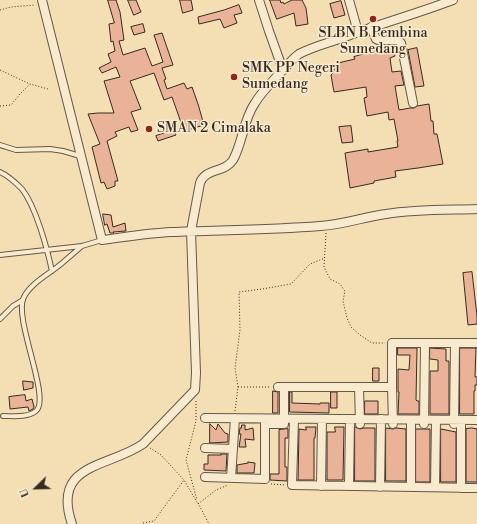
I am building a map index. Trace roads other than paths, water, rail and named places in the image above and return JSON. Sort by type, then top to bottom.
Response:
[{"type":"street","points":[[259,0],[283,70]]},
{"type":"street","points":[[349,0],[358,32]]},
{"type":"street","points":[[72,524],[67,501],[70,488],[76,478],[91,467],[133,450],[143,444],[195,390],[196,373],[191,232],[201,179],[205,174],[223,168],[233,160],[247,118],[254,103],[289,62],[307,50],[453,0]]},
{"type":"street","points":[[43,2],[102,240],[162,233],[327,226],[396,212],[477,209]]},
{"type":"street","points":[[371,27],[376,39],[398,40],[401,43],[413,103]]},
{"type":"street","points":[[393,422],[392,343],[477,344]]},
{"type":"street","points":[[424,422],[425,343]]},
{"type":"street","points":[[455,343],[457,423],[461,488]]},
{"type":"street","points":[[282,422],[281,387],[392,387]]},
{"type":"street","points":[[359,387],[360,422]]},
{"type":"street","points":[[205,418],[234,418],[282,422],[436,422],[477,425]]},
{"type":"street","points":[[232,480],[234,418]]},
{"type":"street","points":[[457,423],[477,420]]},
{"type":"street","points":[[205,478],[232,480],[265,479],[265,421]]},
{"type":"street","points":[[294,422],[292,485],[477,488]]},
{"type":"street","points":[[321,486],[322,422]]},
{"type":"street","points":[[349,486],[350,422]]},
{"type":"street","points":[[380,487],[381,422]]},
{"type":"street","points":[[411,422],[411,487]]},
{"type":"street","points":[[435,488],[436,422]]},
{"type":"street","points":[[205,448],[233,449]]},
{"type":"lane","points":[[0,145],[16,150],[50,149],[80,156]]},
{"type":"lane","points":[[0,172],[21,189],[30,203],[39,225],[52,271]]},
{"type":"lane","points":[[0,255],[82,246],[102,240]]},
{"type":"lane","points":[[3,416],[24,416],[32,414],[37,411],[40,401],[38,383],[22,314],[23,300],[28,291],[82,246]]},
{"type":"lane","points":[[0,319],[13,306],[23,300]]},
{"type":"place","name":"SLBN B Pembina Sumedang","points":[[373,19]]},
{"type":"place","name":"SMK PP Negeri Sumedang","points":[[234,77]]},
{"type":"place","name":"SMAN 2 Cimalaka","points":[[149,129]]}]
